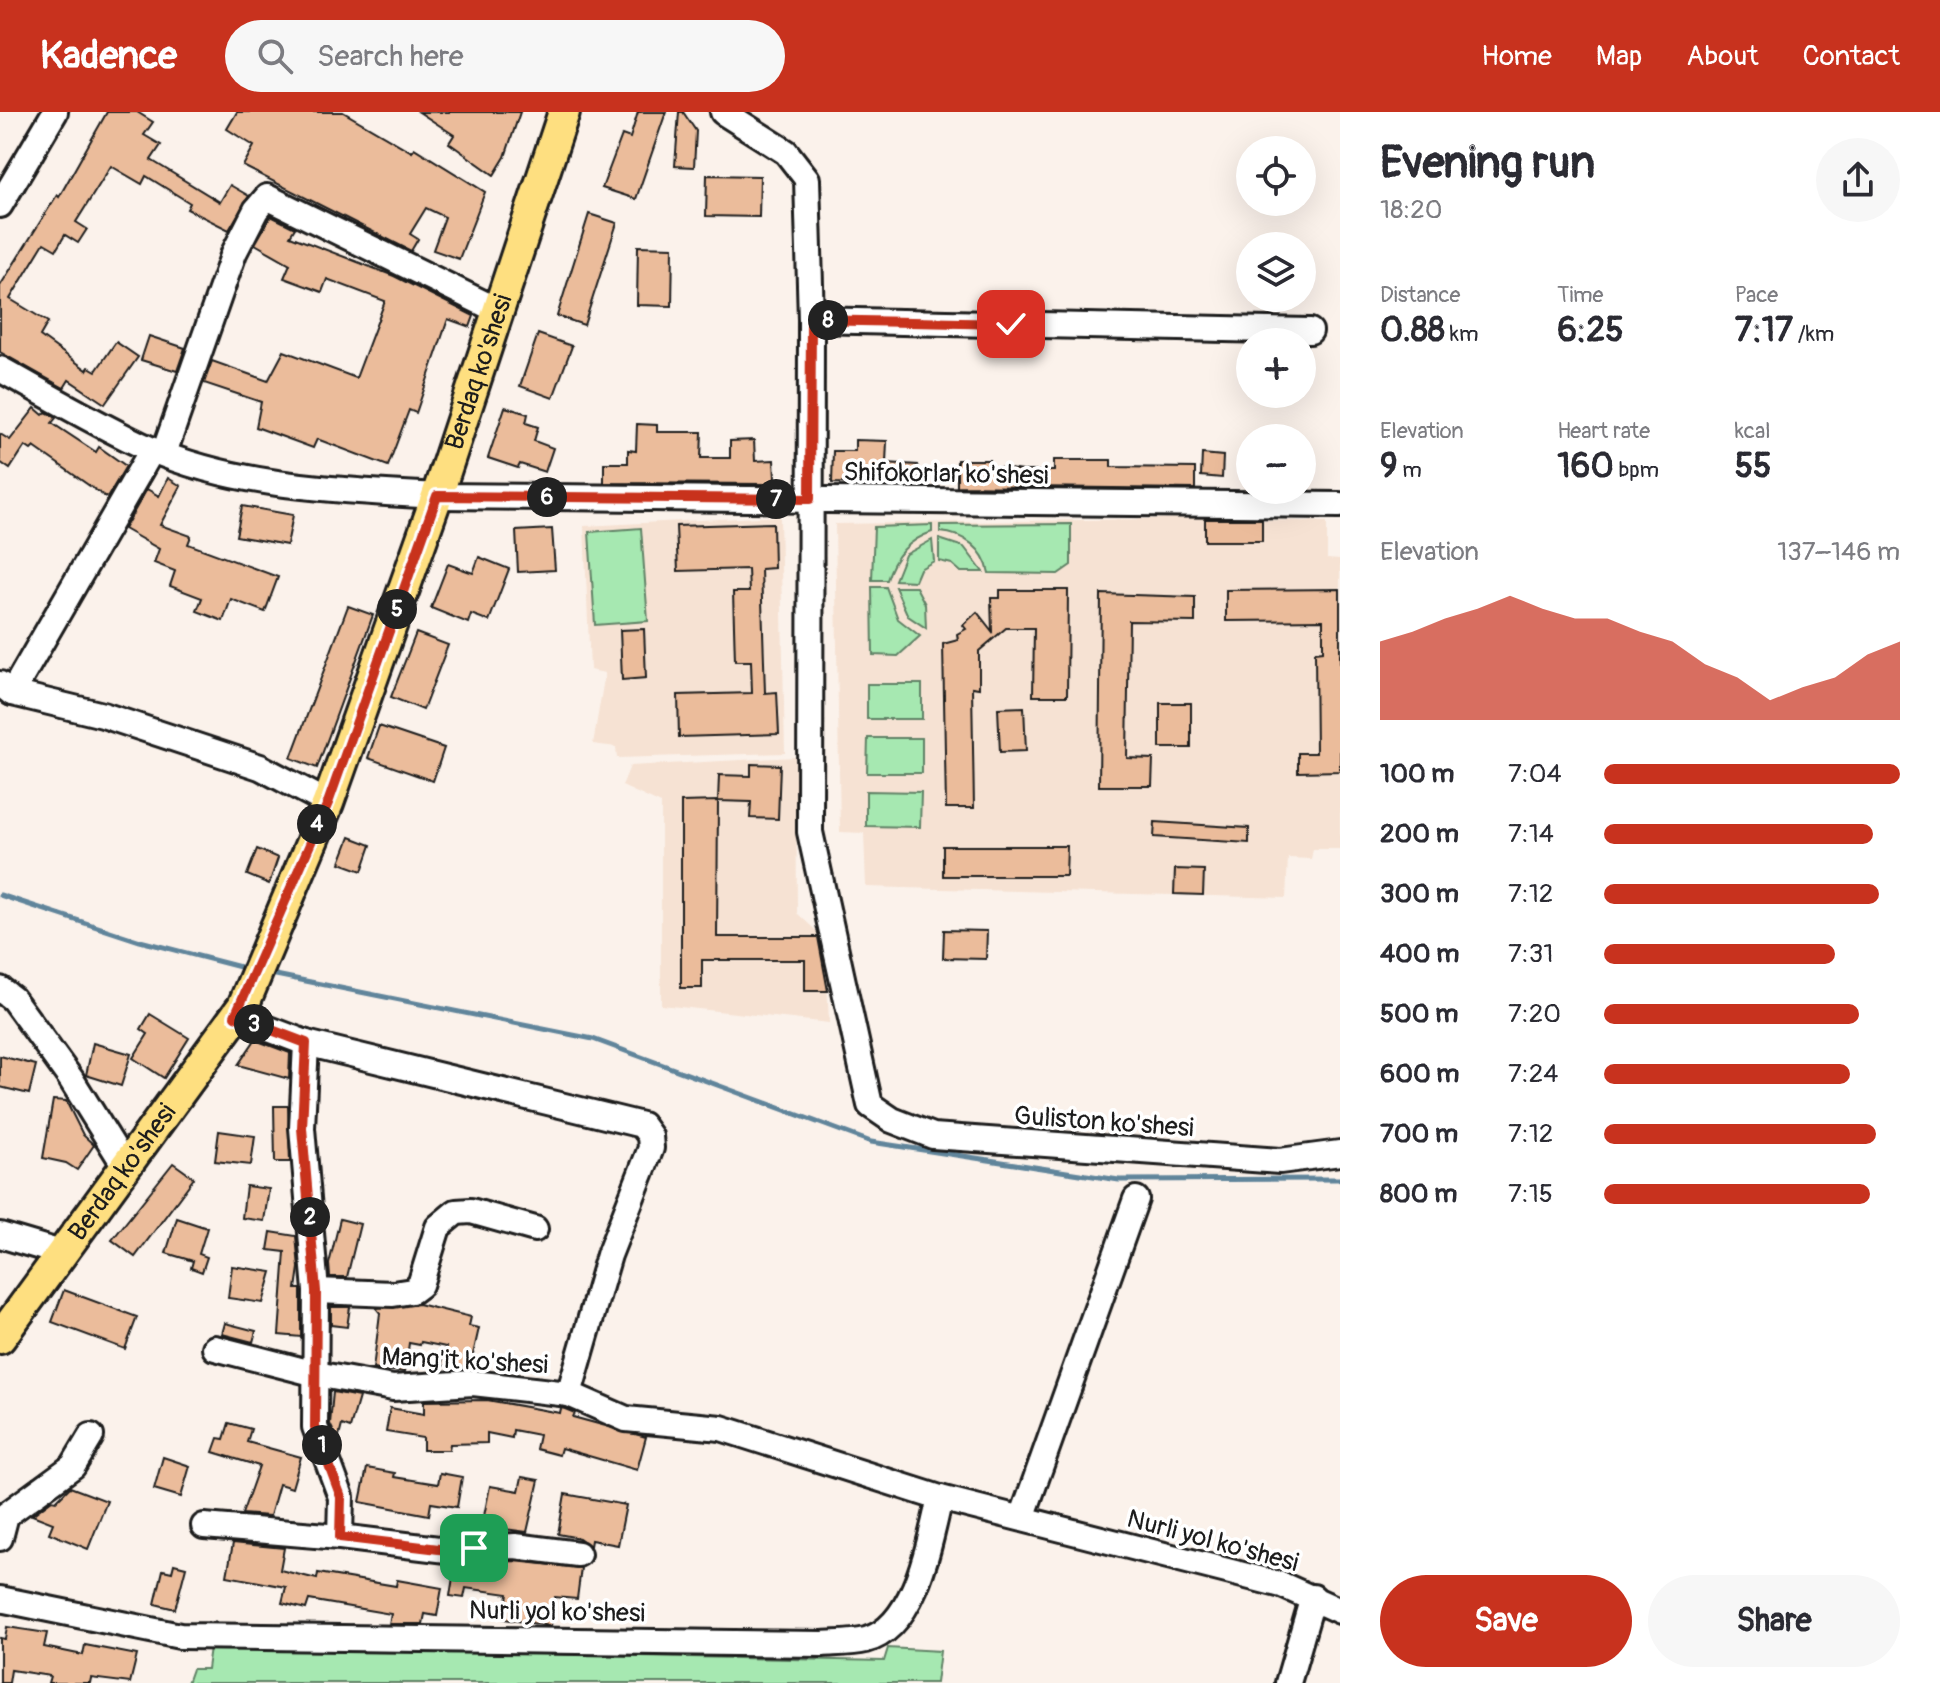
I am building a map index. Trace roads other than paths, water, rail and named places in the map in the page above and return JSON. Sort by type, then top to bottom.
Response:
[{"type":"main road","name":"Berdaq ko'shesi","points":[[0,1338],[239,1011],[328,803],[437,496],[564,112]]},
{"type":"street","points":[[0,205],[55,112]]},
{"type":"street","points":[[723,112],[786,152],[807,179],[811,320],[810,499]]},
{"type":"street","points":[[328,803],[260,767],[103,715],[6,688],[158,451],[234,253],[267,197],[499,311]]},
{"type":"street","points":[[811,320],[1236,329]]},
{"type":"street","name":"Shifokorlar ko'shesi","points":[[0,369],[158,451],[236,475],[314,488],[437,496],[1340,505]]},
{"type":"street","name":"Guliston ko'shesi","points":[[810,499],[810,832],[870,1105],[892,1120],[933,1136],[1280,1161],[1340,1153]]},
{"type":"street","points":[[0,989],[13,999],[71,1079],[125,1166]]},
{"type":"street","points":[[239,1011],[306,1043],[642,1125],[650,1136],[651,1148],[609,1255],[569,1394]]},
{"type":"street","points":[[306,1043],[302,1128],[316,1291],[315,1427],[341,1497],[340,1537]]},
{"type":"street","points":[[1022,1518],[1136,1199]]},
{"type":"street","points":[[316,1291],[393,1294],[412,1291],[420,1285],[438,1227],[456,1212],[471,1211],[535,1229]]},
{"type":"street","points":[[0,1235],[61,1253]]},
{"type":"street","name":"Mang'it ko'shesi","points":[[215,1348],[316,1374],[393,1388],[473,1383],[569,1394],[626,1419],[721,1428],[940,1498]]},
{"type":"street","points":[[0,1538],[6,1515],[73,1466],[91,1436]]},
{"type":"street","name":"Nurli yol ko'shesi","points":[[0,1599],[180,1636],[823,1644],[869,1640],[901,1616],[925,1561],[940,1498],[1282,1585],[1340,1611]]},
{"type":"street","points":[[204,1526],[340,1537],[447,1550],[515,1546],[578,1554]]},
{"type":"street","points":[[1288,1683],[1313,1597]]},
{"type":"waterway","points":[[0,895],[140,941],[248,969]]},
{"type":"waterway","points":[[266,973],[593,1039],[871,1142],[1119,1180],[1340,1179]]}]
